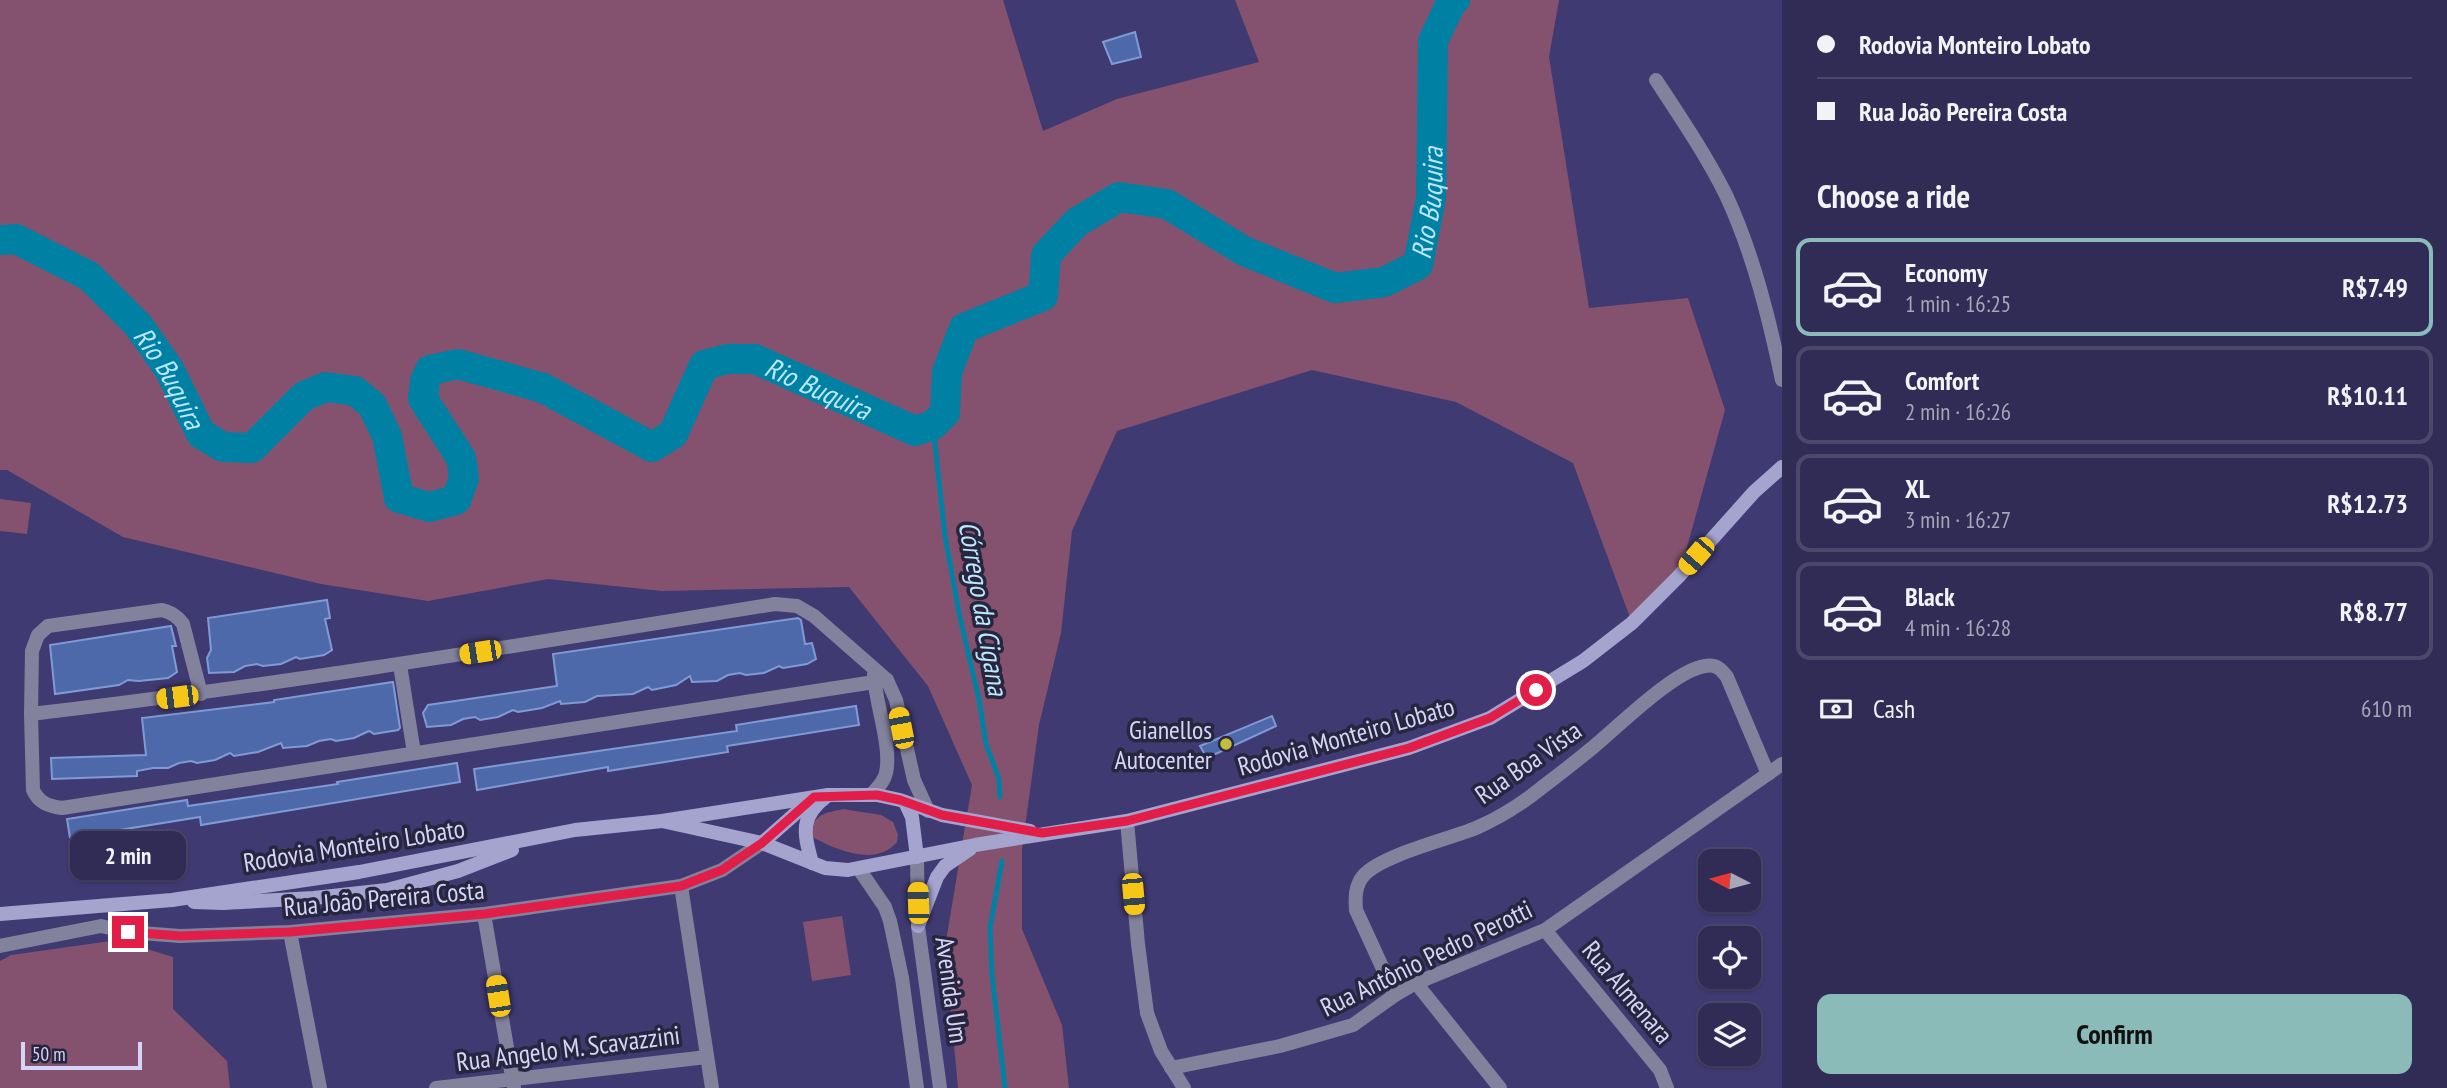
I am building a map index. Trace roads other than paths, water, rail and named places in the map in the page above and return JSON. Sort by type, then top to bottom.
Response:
[{"type":"main road","name":"Rodovia Monteiro Lobato","points":[[662,821],[762,843],[837,871],[859,869],[1042,833],[1127,821],[1409,748],[1490,718],[1583,661],[1632,623],[1679,576],[1754,492],[1782,467]]},
{"type":"main road","name":"Rodovia Monteiro Lobato","points":[[0,914],[172,900],[359,872],[601,826],[662,821],[821,796],[871,795],[985,824],[1042,833]]},
{"type":"main road","points":[[762,843],[821,796]]},
{"type":"main road","points":[[812,863],[806,838],[806,820],[821,796]]},
{"type":"main road","points":[[905,802],[912,817],[917,857]]},
{"type":"main road","name":"Rodovia Monteiro Lobato","points":[[172,900],[223,903],[314,898],[387,890],[458,871],[543,837]]},
{"type":"main road","points":[[918,926],[937,877],[945,866],[975,845]]},
{"type":"street","points":[[1656,80],[1706,157],[1726,197],[1759,286],[1782,380]]},
{"type":"street","points":[[30,714],[201,694],[775,604],[797,606],[814,616],[873,666],[897,705],[914,780],[928,811]]},
{"type":"street","points":[[201,694],[183,624],[177,616],[162,610],[48,626],[38,635],[32,651],[30,714],[33,790],[42,803],[62,808],[881,680]]},
{"type":"street","points":[[400,664],[414,753]]},
{"type":"street","name":"Rua Boa Vista","points":[[1395,995],[1356,910],[1355,897],[1362,877],[1370,869],[1406,853],[1476,828],[1513,810],[1665,687],[1698,667],[1715,666],[1722,669],[1768,774]]},
{"type":"street","points":[[871,795],[887,770],[881,680]]},
{"type":"street","name":"Rua Antônio Pedro Perotti","points":[[1171,1068],[1332,1032],[1364,1019],[1416,983],[1545,930],[1782,764]]},
{"type":"street","points":[[1127,821],[1147,1013],[1161,1051],[1185,1088]]},
{"type":"street","name":"Rua João Pereira Costa","points":[[0,946],[102,926],[156,936],[290,932],[484,914],[681,886],[722,870],[762,843]]},
{"type":"street","name":"Avenida Um","points":[[917,857],[918,926],[940,1088]]},
{"type":"street","points":[[859,869],[885,907],[890,921],[902,978],[917,1088]]},
{"type":"street","points":[[681,886],[712,1088]]},
{"type":"street","points":[[98,905],[102,926]]},
{"type":"street","points":[[484,914],[513,1083]]},
{"type":"street","name":"Rua Almenara","points":[[1545,930],[1660,1070],[1667,1088]]},
{"type":"street","points":[[290,932],[320,1088]]},
{"type":"street","points":[[1416,983],[1500,1088]]},
{"type":"street","name":"Rua Angelo M. Scavazzini","points":[[436,1088],[513,1083],[707,1057]]},
{"type":"waterway","name":"Rio Buquira","points":[[0,240],[16,239],[89,276],[138,325],[169,369],[201,434],[223,447],[252,448],[304,396],[326,387],[355,391],[372,405],[387,436],[399,498],[429,507],[456,500],[464,478],[461,458],[423,399],[425,381],[430,370],[458,364],[543,388],[652,447],[673,434],[704,365],[727,359],[755,359],[915,431],[933,425],[945,413],[947,372],[964,328],[1043,296],[1046,255],[1077,222],[1119,197],[1167,204],[1244,251],[1335,288],[1384,282],[1418,265],[1431,198],[1433,41],[1455,0]]},
{"type":"waterway","name":"Córrego da Cigana","points":[[933,425],[945,536],[986,744],[999,779],[1000,797]]},
{"type":"waterway","name":"Córrego da Cigana","points":[[1002,861],[990,928],[992,975],[1005,1088]]},
{"type":"place","name":"Gianellos Autocenter","points":[[1226,744]]}]
